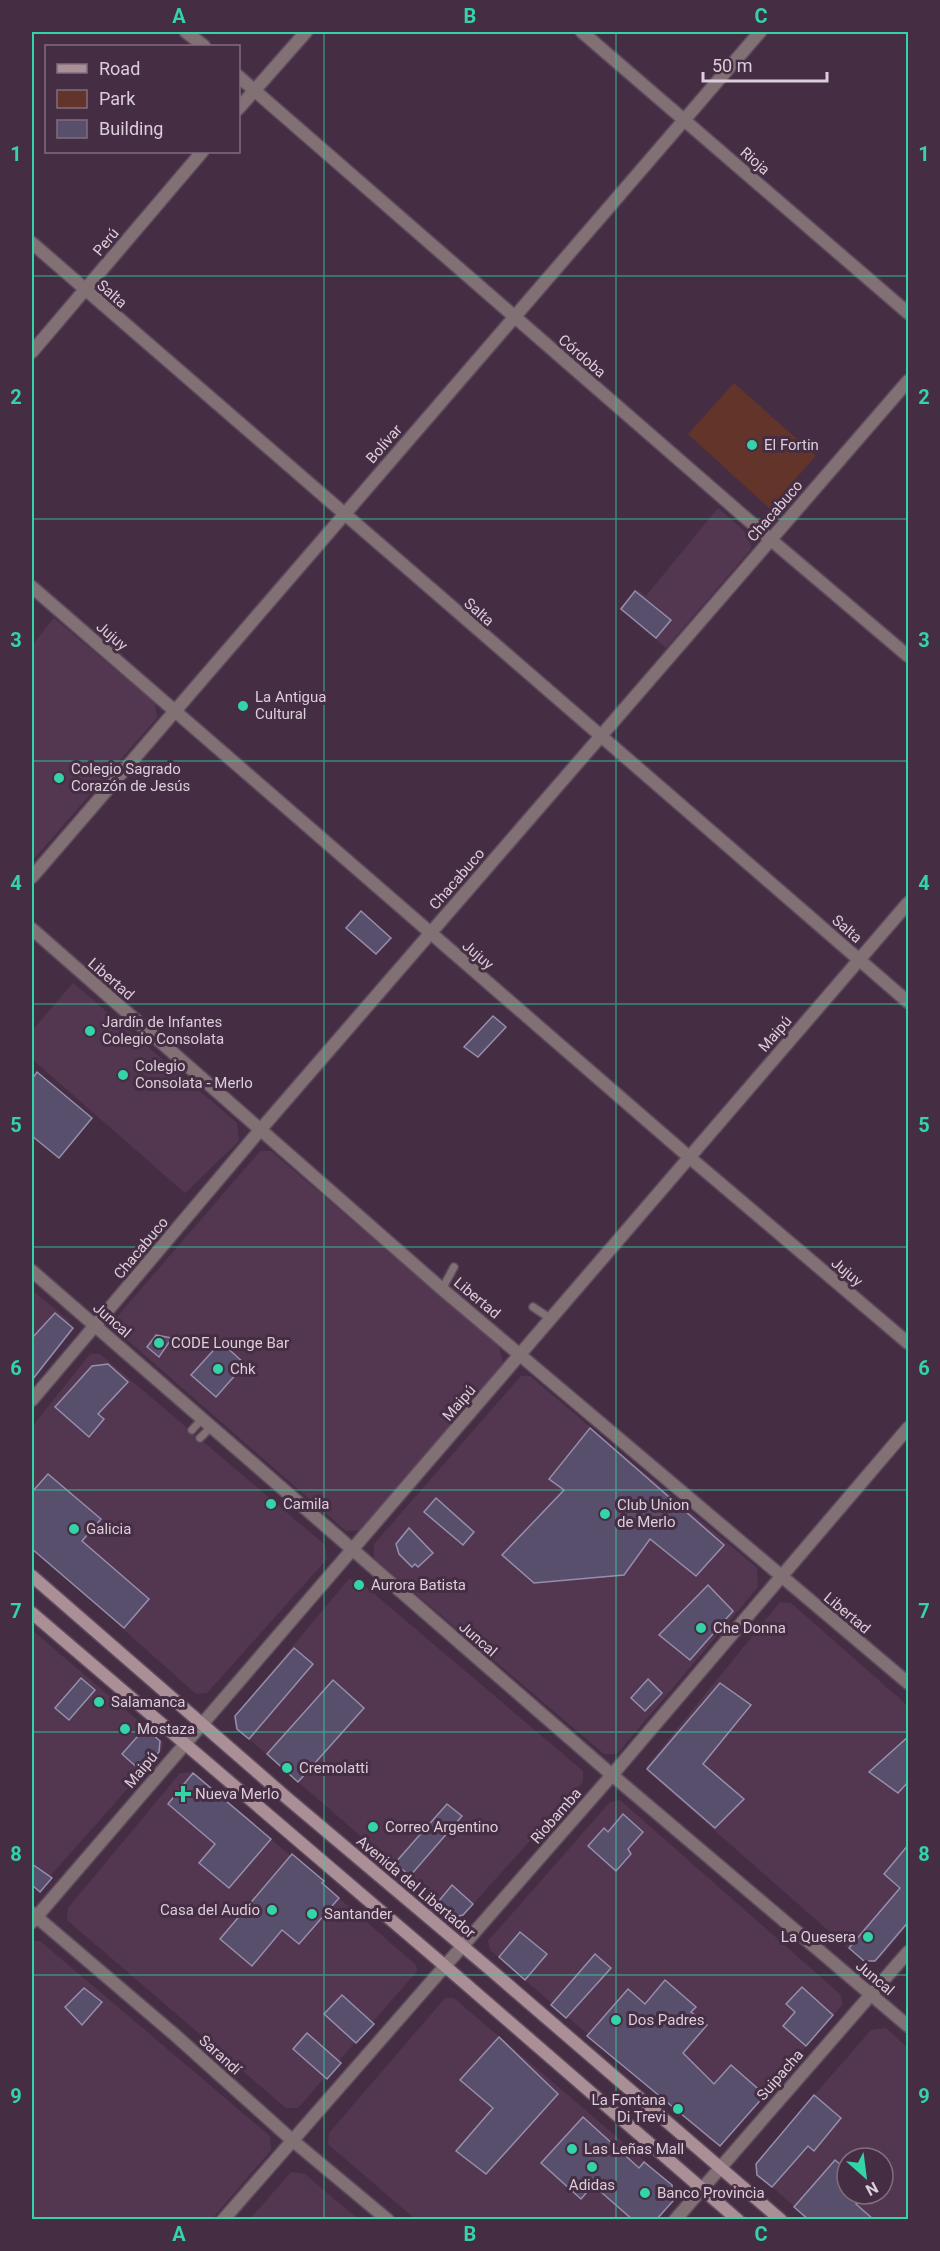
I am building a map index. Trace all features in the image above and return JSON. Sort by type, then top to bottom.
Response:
[{"type":"main road","name":"Avenida del Libertador","points":[[32,1576],[280,1792],[782,2220]]},
{"type":"main road","points":[[32,1613],[446,1966],[738,2220]]},
{"type":"street","points":[[186,32],[203,45]]},
{"type":"street","points":[[240,107],[306,32]]},
{"type":"street","name":"Rioja","points":[[582,32],[909,313]]},
{"type":"street","name":"Bolívar","points":[[32,877],[760,32]]},
{"type":"street","name":"Córdoba","points":[[240,78],[770,539],[906,649]]},
{"type":"street","name":"Perú","points":[[32,352],[201,153]]},
{"type":"street","name":"Salta","points":[[32,243],[909,1002]]},
{"type":"street","name":"Chacabuco","points":[[32,1400],[261,1129],[909,381]]},
{"type":"street","name":"Jujuy","points":[[32,586],[689,1157],[909,1343]]},
{"type":"street","name":"Maipú","points":[[33,1917],[909,903]]},
{"type":"street","name":"Libertad","points":[[32,929],[442,1288],[909,1683]]},
{"type":"street","name":"Juncal","points":[[32,1271],[612,1775],[909,2026]]},
{"type":"street","name":"Riobamba","points":[[223,2220],[612,1775],[909,1428]]},
{"type":"street","name":"Sarandí","points":[[33,1917],[175,2035],[292,2140],[388,2220]]},
{"type":"street","name":"Suipacha","points":[[675,2220],[909,1952]]},
{"type":"lane","points":[[442,1288],[454,1267]]},
{"type":"lane","points":[[533,1306],[550,1319]]},
{"type":"lane","points":[[192,1430],[206,1423]]},
{"type":"lane","points":[[200,1438],[206,1423]]},
{"type":"shaded area","points":[[718,508],[750,536],[751,549],[666,648],[619,609],[636,589],[646,596]]},
{"type":"shaded area","name":"Colegio Sagrado Corazón de Jesús","points":[[54,618],[155,703],[157,718],[32,861],[32,645]]},
{"type":"shaded area","points":[[73,983],[237,1123],[239,1141],[185,1193],[32,1059],[32,1031]]},
{"type":"shaded area","points":[[260,1151],[271,1151],[499,1346],[503,1364],[360,1530],[346,1531],[117,1331],[117,1317]]},
{"type":"shaded area","points":[[32,1290],[68,1320],[71,1328],[32,1373]]},
{"type":"shaded area","points":[[90,1354],[100,1354],[325,1545],[327,1559],[207,1693],[196,1694],[32,1548],[32,1427]]},
{"type":"shaded area","points":[[521,1376],[530,1376],[757,1568],[758,1587],[617,1754],[604,1754],[374,1558],[374,1544]]},
{"type":"shaded area","points":[[349,1579],[359,1581],[583,1771],[583,1782],[463,1915],[454,1917],[235,1727],[234,1716]]},
{"type":"shaded area","points":[[780,1602],[791,1603],[908,1706],[908,1925],[880,1958],[864,1962],[647,1771],[647,1766]]},
{"type":"shaded area","points":[[32,1630],[163,1742],[162,1750],[42,1885],[32,1888]]},
{"type":"shaded area","points":[[194,1772],[416,1965],[417,1971],[298,2108],[286,2108],[67,1920],[68,1908],[180,1773]]},
{"type":"shaded area","points":[[620,1800],[840,1994],[843,2004],[723,2142],[713,2142],[490,1950],[488,1941],[610,1802]]},
{"type":"shaded area","points":[[32,1941],[40,1941],[270,2136],[271,2150],[212,2219],[32,2220]]},
{"type":"shaded area","points":[[445,1998],[454,1998],[673,2185],[673,2200],[656,2219],[415,2219],[328,2144],[329,2133]]},
{"type":"shaded area","points":[[886,2028],[908,2048],[908,2219],[809,2219],[757,2174],[757,2161],[871,2030]]},
{"type":"shaded area","points":[[291,2172],[305,2174],[358,2219],[250,2219]]},
{"type":"green space","name":"El Fortin","points":[[734,383],[816,456],[769,508],[688,434]]},
{"type":"building","points":[[635,591],[671,620],[656,638],[621,609]]},
{"type":"building","points":[[361,911],[391,938],[376,954],[346,928]]},
{"type":"building","points":[[493,1016],[506,1027],[478,1057],[464,1047]]},
{"type":"building","points":[[37,1072],[92,1118],[59,1158],[32,1136],[32,1079]]},
{"type":"building","points":[[55,1313],[73,1328],[32,1380],[32,1338]]},
{"type":"building","name":"CODE Lounge Bar","points":[[156,1335],[172,1338],[159,1357],[147,1347]]},
{"type":"building","name":"Chk","points":[[221,1342],[245,1364],[216,1397],[191,1375]]},
{"type":"building","points":[[108,1364],[128,1382],[98,1414],[104,1419],[89,1437],[55,1407],[92,1366]]},
{"type":"building","name":"Club Union de Merlo","points":[[590,1428],[724,1545],[696,1576],[650,1539],[624,1575],[534,1583],[502,1555],[564,1490],[549,1479]]},
{"type":"building","points":[[48,1474],[101,1519],[82,1541],[149,1599],[124,1628],[32,1549],[32,1492]]},
{"type":"building","points":[[436,1498],[474,1532],[463,1545],[424,1512]]},
{"type":"building","points":[[409,1528],[433,1553],[418,1567],[415,1564],[412,1567],[399,1554],[396,1544]]},
{"type":"building","points":[[708,1585],[733,1611],[690,1660],[659,1635]]},
{"type":"building","points":[[294,1648],[313,1664],[249,1739],[237,1729],[235,1716]]},
{"type":"building","points":[[81,1678],[95,1690],[69,1720],[55,1708]]},
{"type":"building","points":[[648,1679],[662,1693],[645,1711],[631,1698]]},
{"type":"building","points":[[333,1680],[364,1708],[298,1782],[267,1754]]},
{"type":"building","points":[[720,1683],[751,1705],[703,1764],[744,1799],[715,1828],[647,1769]]},
{"type":"building","points":[[145,1728],[160,1741],[159,1752],[141,1771],[122,1754]]},
{"type":"building","points":[[909,1736],[909,1781],[898,1793],[869,1772]]},
{"type":"building","points":[[193,1773],[271,1839],[229,1888],[199,1863],[215,1844],[168,1804]]},
{"type":"building","points":[[447,1804],[462,1816],[410,1876],[395,1863]]},
{"type":"building","points":[[623,1814],[643,1832],[628,1849],[631,1854],[616,1871],[588,1846],[604,1828],[608,1832]]},
{"type":"building","points":[[909,1844],[909,1921],[875,1961],[864,1961],[849,1948],[900,1888],[884,1874]]},
{"type":"building","name":"Casa del Audio","points":[[292,1854],[324,1881],[322,1883],[339,1898],[299,1944],[282,1930],[252,1966],[220,1939]]},
{"type":"building","points":[[32,1864],[52,1878],[40,1892],[32,1885]]},
{"type":"building","points":[[452,1885],[473,1904],[463,1915],[455,1917],[438,1902]]},
{"type":"building","points":[[520,1932],[547,1954],[525,1980],[499,1957]]},
{"type":"building","points":[[595,1954],[611,1968],[566,2018],[551,2005]]},
{"type":"building","points":[[665,1980],[696,2007],[691,2012],[707,2025],[683,2053],[714,2084],[731,2065],[765,2095],[720,2146],[587,2036],[628,1989],[645,2004]]},
{"type":"building","points":[[802,1987],[833,2015],[806,2046],[783,2026],[795,2012],[786,2004]]},
{"type":"building","points":[[84,1988],[102,2002],[82,2025],[65,2007]]},
{"type":"building","points":[[342,1995],[374,2024],[356,2043],[324,2014]]},
{"type":"building","points":[[307,2033],[341,2063],[327,2079],[293,2049]]},
{"type":"building","points":[[499,2037],[558,2094],[486,2174],[456,2151],[493,2108],[460,2080]]},
{"type":"building","points":[[814,2095],[841,2118],[814,2151],[808,2146],[772,2187],[757,2175],[756,2164]]},
{"type":"building","points":[[583,2117],[639,2168],[644,2162],[672,2185],[673,2201],[656,2220],[633,2220],[593,2185],[581,2199],[541,2163]]},
{"type":"building","points":[[835,2160],[835,2206],[858,2206],[874,2220],[809,2220],[794,2207]]},
{"type":"place","name":"El Fortin","points":[[752,445]]},
{"type":"place","name":"La Antigua Cultural","points":[[243,706]]},
{"type":"place","name":"Colegio Sagrado Corazón de Jesús","points":[[59,778]]},
{"type":"place","name":"Jardín de Infantes Colegio Consolata","points":[[90,1031]]},
{"type":"place","name":"Colegio Consolata - Merlo","points":[[123,1075]]},
{"type":"place","name":"CODE Lounge Bar","points":[[159,1343]]},
{"type":"place","name":"Chk","points":[[218,1369]]},
{"type":"place","name":"Camila","points":[[271,1504]]},
{"type":"place","name":"Club Union de Merlo","points":[[605,1514]]},
{"type":"place","name":"Galicia","points":[[74,1529]]},
{"type":"place","name":"Aurora Batista","points":[[359,1585]]},
{"type":"place","name":"Che Donna","points":[[701,1628]]},
{"type":"place","name":"Salamanca","points":[[99,1702]]},
{"type":"place","name":"Mostaza","points":[[125,1729]]},
{"type":"place","name":"Cremolatti","points":[[287,1768]]},
{"type":"place","name":"Nueva Merlo","points":[[183,1794]]},
{"type":"place","name":"Correo Argentino","points":[[373,1827]]},
{"type":"place","name":"Casa del Audio","points":[[272,1910]]},
{"type":"place","name":"Santander","points":[[312,1914]]},
{"type":"place","name":"La Quesera","points":[[868,1937]]},
{"type":"place","name":"Dos Padres","points":[[616,2020]]},
{"type":"place","name":"La Fontana Di Trevi","points":[[678,2109]]},
{"type":"place","name":"Las Leñas Mall","points":[[572,2149]]},
{"type":"place","name":"Adidas","points":[[592,2167]]},
{"type":"place","name":"Banco Provincia","points":[[645,2193]]}]
